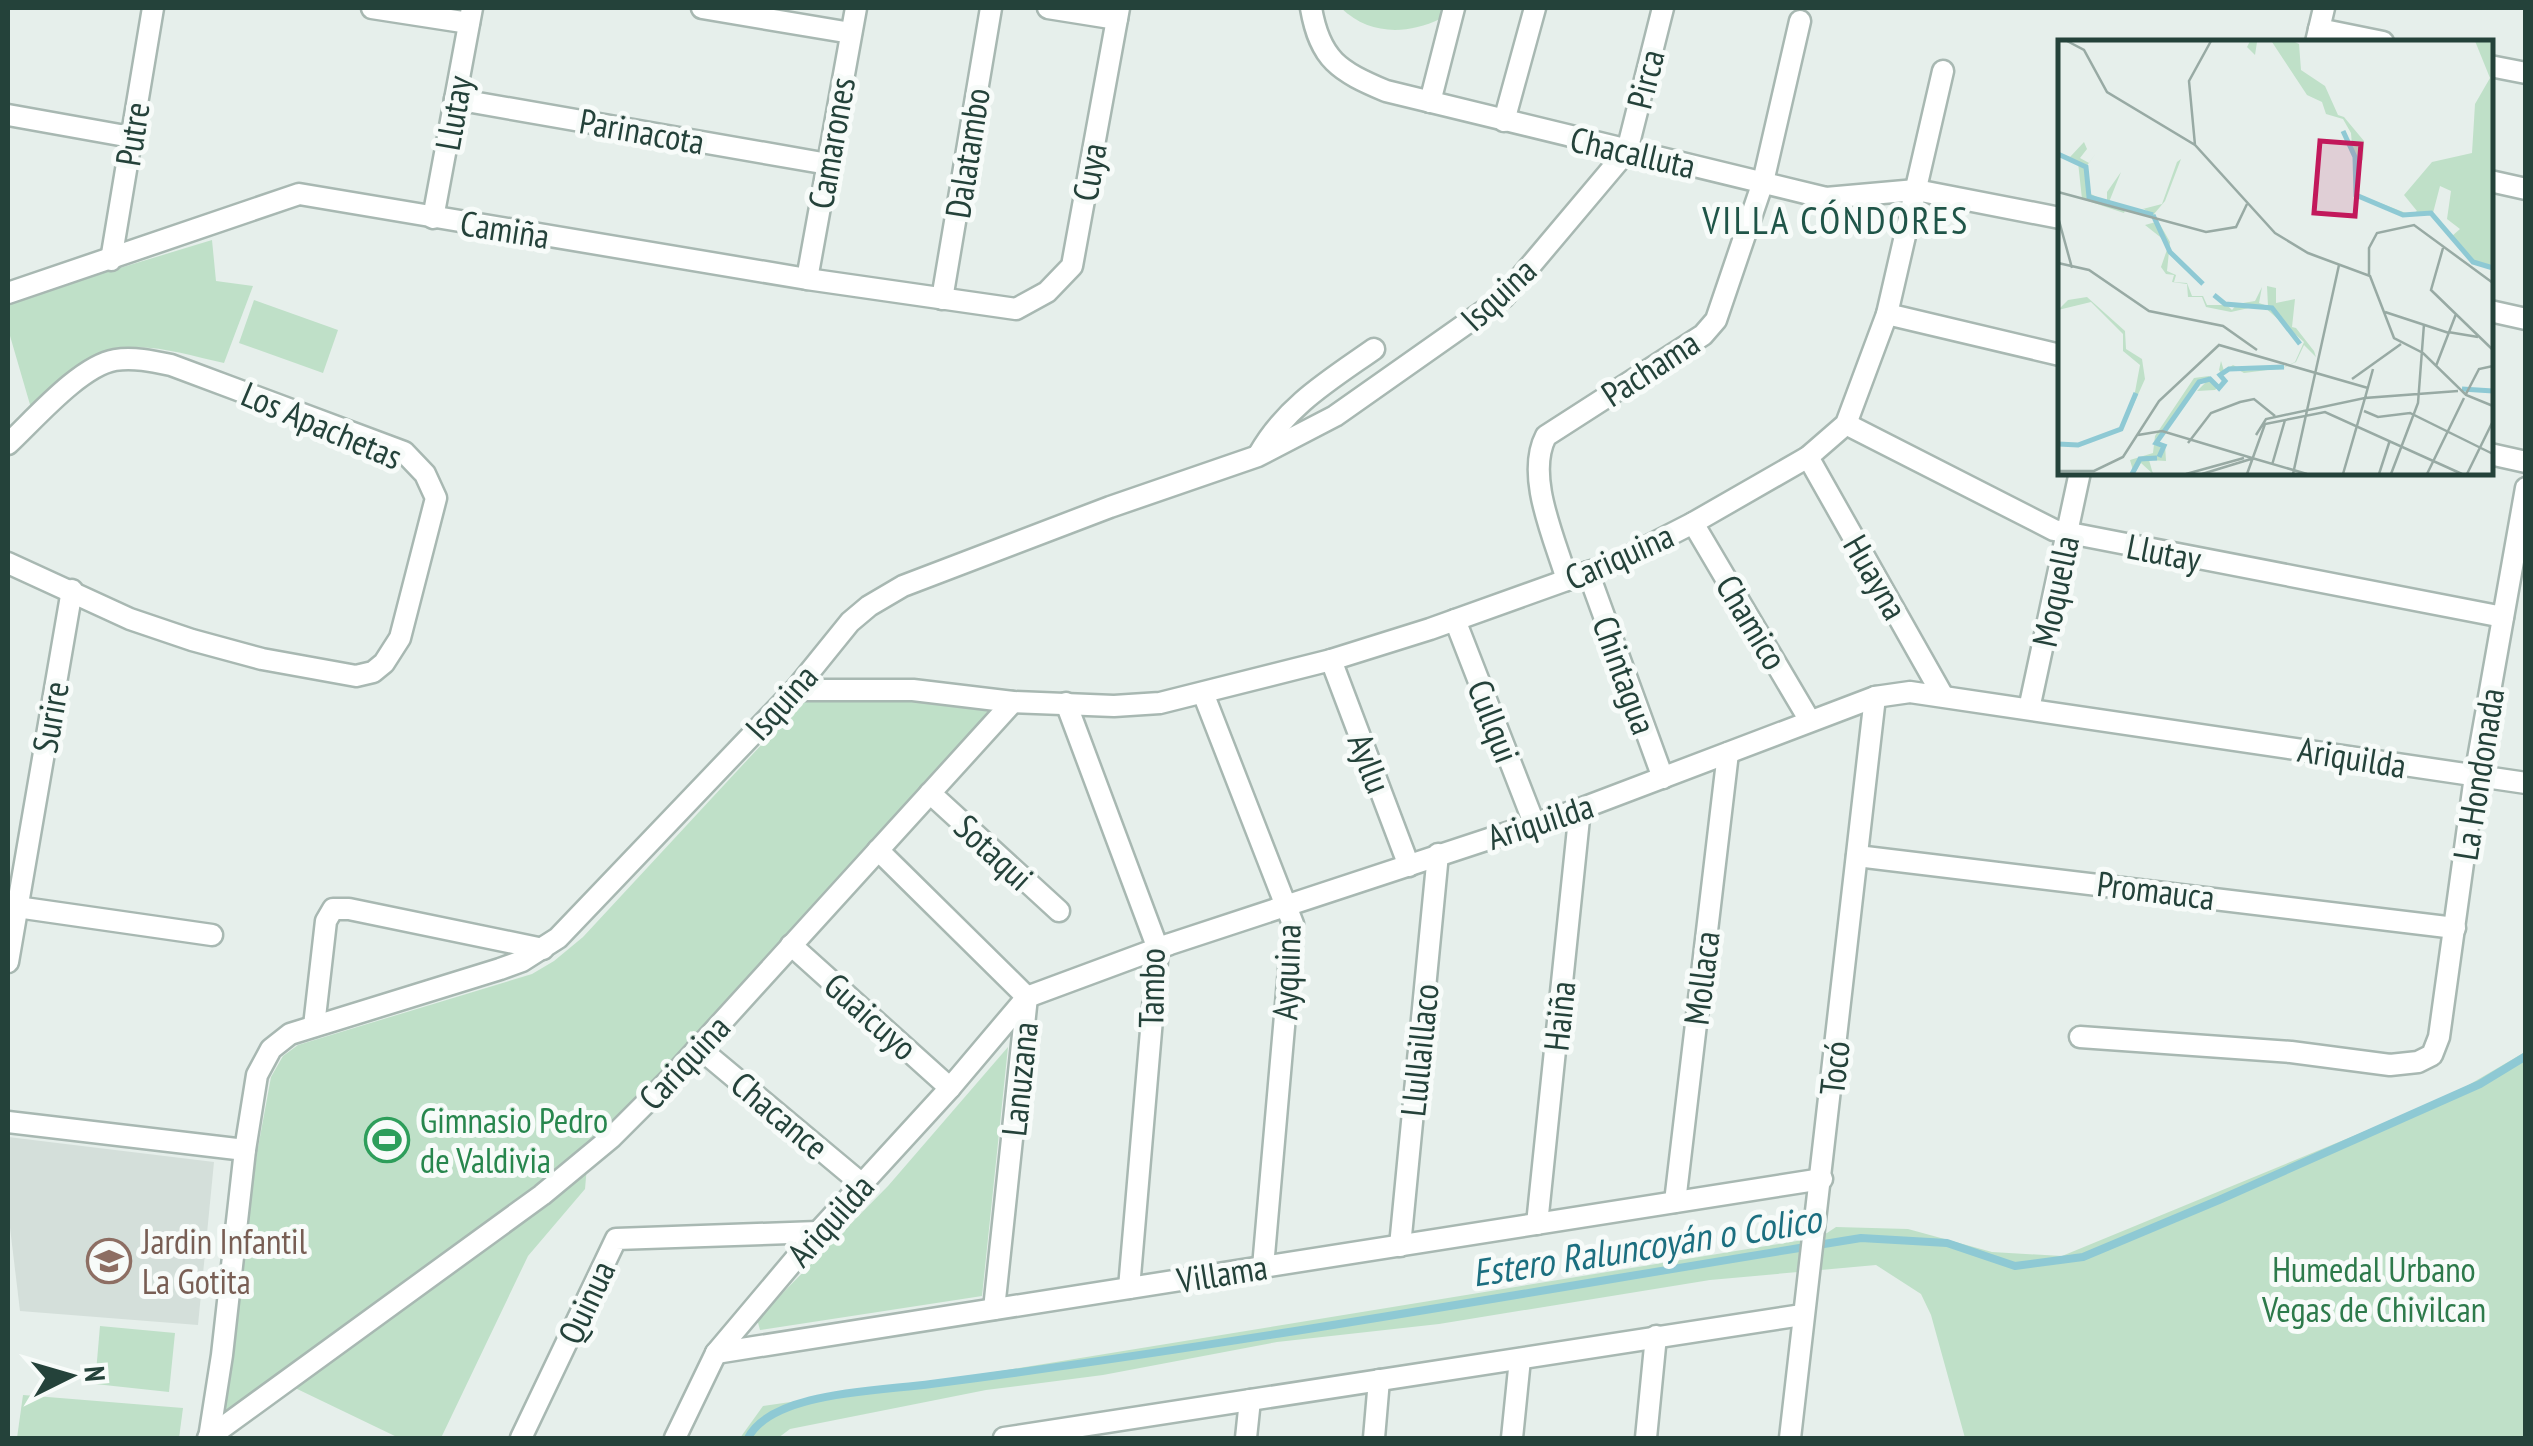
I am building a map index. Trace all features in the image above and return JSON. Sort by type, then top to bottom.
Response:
[{"type":"street","name":"Putre","points":[[111,260],[153,8]]},
{"type":"street","points":[[372,8],[470,15]]},
{"type":"street","points":[[702,8],[851,33]]},
{"type":"street","name":"Camarones","points":[[807,279],[856,8]]},
{"type":"street","name":"Dalatambo","points":[[942,299],[991,8]]},
{"type":"street","points":[[1048,8],[1118,13]]},
{"type":"street","name":"Chacalluta","points":[[1311,8],[1315,30],[1328,59],[1353,77],[1386,90],[1826,198],[1916,190],[2058,218]]},
{"type":"street","points":[[1430,102],[1454,8]]},
{"type":"street","points":[[1504,121],[1536,8]]},
{"type":"street","name":"Pirca","points":[[1627,152],[1663,8]]},
{"type":"street","name":"Cuya","points":[[1016,308],[1047,292],[1072,266],[1118,13]]},
{"type":"street","name":"Llutay","points":[[434,218],[470,15]]},
{"type":"street","name":"Pachama","points":[[1567,580],[1537,477],[1541,445],[1546,436],[1710,328],[1727,295],[1763,182],[1800,21]]},
{"type":"street","points":[[2320,26],[2376,40]]},
{"type":"street","points":[[2493,67],[2526,73]]},
{"type":"street","name":"Cariquina","points":[[795,690],[913,690],[1013,702],[1114,706],[1160,703],[1331,660],[1455,620],[1617,562],[1693,523],[1808,457],[1846,424],[1887,314],[1943,71]]},
{"type":"street","name":"Parinacota","points":[[456,99],[828,164]]},
{"type":"street","points":[[8,116],[131,138]]},
{"type":"street","name":"Isquina","points":[[209,1438],[244,1150],[257,1075],[262,1060],[280,1040],[500,969],[543,950],[572,926],[795,690],[850,622],[869,606],[903,586],[1110,507],[1258,456],[1336,416],[1504,297],[1627,152]]},
{"type":"street","points":[[2493,182],[2526,190]]},
{"type":"street","name":"Camiña","points":[[8,293],[299,194],[807,279],[1016,308]]},
{"type":"street","points":[[2493,311],[2526,319]]},
{"type":"street","points":[[1887,314],[2058,356]]},
{"type":"street","points":[[1258,456],[1272,430],[1304,398],[1374,349]]},
{"type":"street","name":"Los Apachetas","points":[[8,444],[87,372],[111,360],[150,360],[171,364],[404,452],[425,474],[436,498],[400,638],[384,663],[373,672],[356,676],[234,652],[130,619],[8,563]]},
{"type":"street","name":"Llutay","points":[[1846,424],[2054,530],[2503,617]]},
{"type":"street","points":[[2493,455],[2526,462]]},
{"type":"street","name":"Huayna","points":[[1808,457],[1944,696]]},
{"type":"street","name":"Moquella","points":[[2029,709],[2079,475]]},
{"type":"street","name":"La Hondonada","points":[[2080,1036],[2290,1052],[2390,1065],[2418,1062],[2432,1055],[2439,1037],[2475,776],[2526,488]]},
{"type":"street","name":"Chamico","points":[[1693,523],[1810,721]]},
{"type":"street","name":"Chintagua","points":[[1588,572],[1663,778]]},
{"type":"street","name":"Surire","points":[[8,962],[72,590]]},
{"type":"street","name":"Cullqui","points":[[1455,620],[1534,823]]},
{"type":"street","name":"Ayllu","points":[[1331,660],[1409,866]]},
{"type":"street","name":"Ariquilda","points":[[716,1353],[1027,997],[1158,948],[1580,809],[1876,697],[1910,692],[1944,696],[2526,783]]},
{"type":"street","name":"Ayquina","points":[[1203,694],[1293,924],[1263,1267]]},
{"type":"street","name":"Tocó","points":[[1790,1438],[1876,697]]},
{"type":"street","name":"Cariquina","points":[[209,1438],[578,1167],[642,1109],[1013,702]]},
{"type":"street","name":"Tambo","points":[[1066,703],[1158,948],[1129,1288]]},
{"type":"street","name":"Mollaca","points":[[1675,1202],[1728,753]]},
{"type":"street","name":"Sotaqui","points":[[930,792],[1059,911]]},
{"type":"street","name":"Haiña","points":[[1538,1224],[1580,809]]},
{"type":"street","name":"Lanuzana","points":[[878,850],[1027,997],[994,1310]]},
{"type":"street","name":"Llullaillaco","points":[[1400,1246],[1438,854]]},
{"type":"street","name":"Promauca","points":[[1856,856],[2454,928]]},
{"type":"street","points":[[17,907],[212,936]]},
{"type":"street","points":[[314,1026],[326,921],[333,909],[543,950]]},
{"type":"street","name":"Guaicuyo","points":[[791,945],[950,1088]]},
{"type":"street","name":"Chacance","points":[[698,1047],[862,1184]]},
{"type":"street","points":[[8,1122],[244,1150]]},
{"type":"street","name":"Villama","points":[[716,1353],[1822,1179]]},
{"type":"street","name":"Quinua","points":[[521,1438],[616,1238],[818,1232]]},
{"type":"street","points":[[1004,1438],[1112,1430],[1250,1400],[1802,1315]]},
{"type":"street","points":[[1646,1438],[1656,1336]]},
{"type":"street","points":[[675,1438],[716,1353]]},
{"type":"street","points":[[1512,1438],[1520,1359]]},
{"type":"street","points":[[1374,1438],[1380,1380]]},
{"type":"street","points":[[1246,1438],[1250,1400]]},
{"type":"shaded area","name":"Jardin Infantil La Gotita","points":[[8,1137],[214,1162],[198,1325],[20,1311],[8,1211]]},
{"type":"green space","points":[[1341,8],[1441,8],[1440,19],[1414,28],[1388,30],[1364,23]]},
{"type":"green space","points":[[212,240],[216,281],[253,286],[224,363],[150,348],[114,350],[79,366],[31,408],[8,329],[8,302]]},
{"type":"green space","points":[[254,300],[338,330],[323,373],[239,343]]},
{"type":"green space","points":[[914,697],[993,707],[797,931],[589,1143],[585,1189],[528,1256],[441,1438],[399,1438],[293,1387],[283,1373],[222,1414],[257,1153],[271,1077],[283,1056],[298,1045],[532,974],[583,937],[801,702]]},
{"type":"green space","points":[[1008,1047],[982,1296],[760,1330],[757,1319],[888,1186]]},
{"type":"green space","name":"Humedal Urbano Vegas de Chivilcan","points":[[2525,1052],[2525,1438],[1965,1438],[1931,1315],[1921,1294],[1876,1265],[1710,1280],[1439,1324],[1277,1342],[1103,1375],[986,1390],[790,1429],[778,1438],[740,1438],[763,1406],[1797,1241],[1836,1227],[1908,1229],[1992,1252],[2062,1256],[2448,1097]]},
{"type":"green space","points":[[100,1326],[175,1333],[169,1392],[95,1384]]},
{"type":"green space","points":[[23,1395],[183,1408],[179,1438],[17,1438]]},
{"type":"waterway","name":"Estero Raluncoyán o Colico","points":[[748,1438],[761,1422],[780,1411],[830,1396],[1164,1351],[1861,1238],[1947,1243],[2015,1266],[2083,1257],[2480,1084],[2526,1056]]},
{"type":"place","name":"Gimnasio Pedro de Valdivia","points":[[387,1140]]},
{"type":"place","name":"Jardin Infantil La Gotita","points":[[109,1261]]},
{"type":"district","name":"VILLA CÓNDORES","points":[[1836,219]]}]
